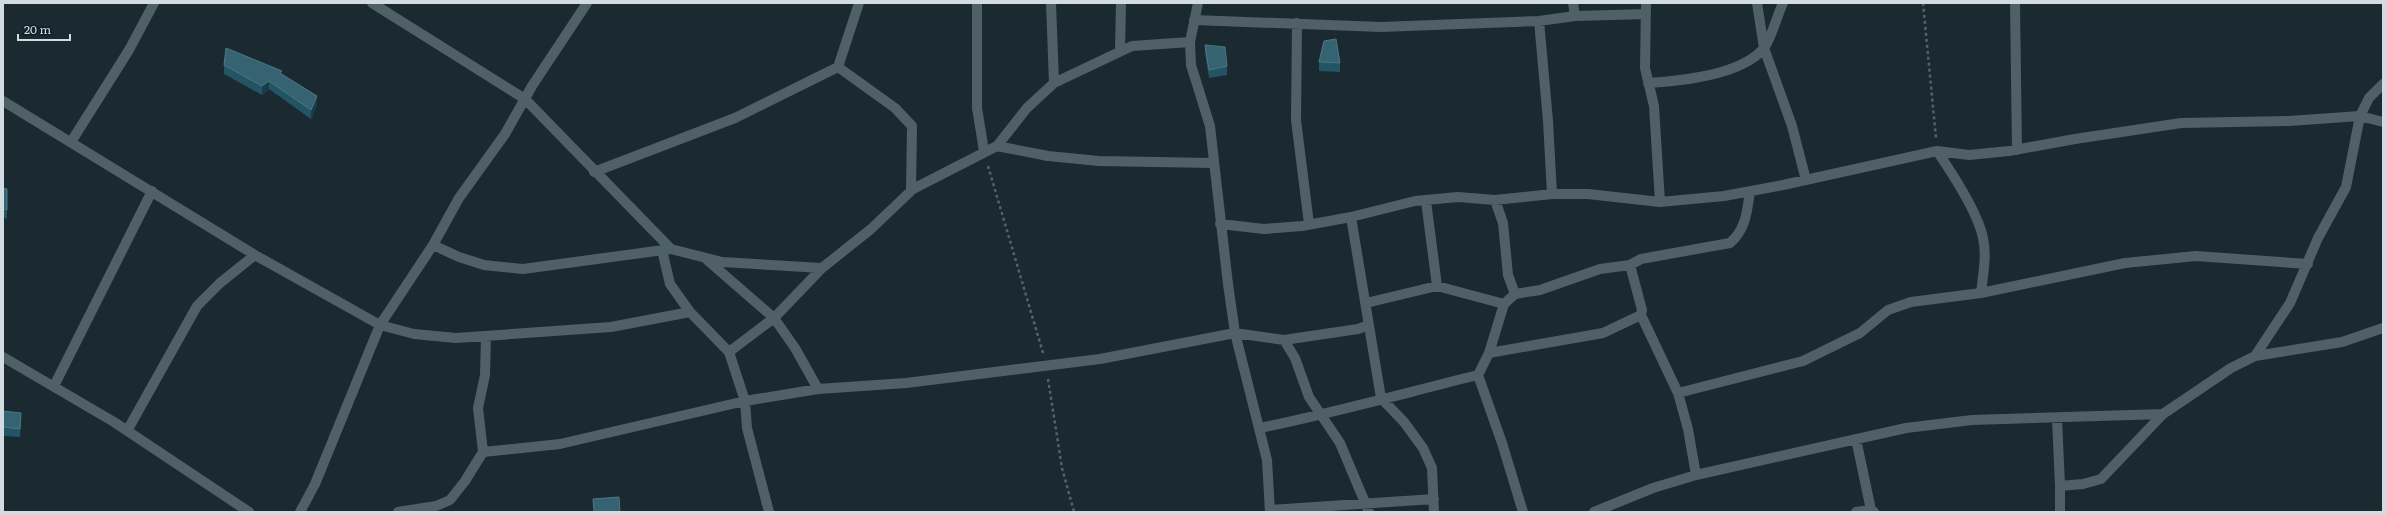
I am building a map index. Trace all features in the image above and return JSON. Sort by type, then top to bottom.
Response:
[{"type":"street","points":[[71,142],[129,50],[154,3]]},
{"type":"street","points":[[372,3],[524,99],[666,250],[670,284],[690,312],[729,352],[745,401],[747,428],[769,512]]},
{"type":"street","points":[[300,512],[315,484],[380,325],[433,245],[458,198],[505,134],[524,99],[587,3]]},
{"type":"street","points":[[594,172],[735,118],[838,67],[859,3]]},
{"type":"street","points":[[977,3],[979,42],[976,71],[977,108],[984,151]]},
{"type":"street","points":[[1051,3],[1054,83]]},
{"type":"street","points":[[1120,50],[1121,3]]},
{"type":"street","points":[[1198,3],[1190,42],[1191,65],[1210,126],[1220,224],[1235,333],[1267,460],[1270,511],[1368,508],[1393,500],[1434,499]]},
{"type":"street","points":[[1573,3],[1575,16]]},
{"type":"street","points":[[1646,3],[1645,68],[1654,106],[1660,202]]},
{"type":"street","points":[[1758,3],[1764,48],[1792,126],[1806,180]]},
{"type":"street","points":[[1648,83],[1676,81],[1712,75],[1741,65],[1764,48],[1783,3]]},
{"type":"street","points":[[2015,3],[2017,150]]},
{"type":"street","points":[[1194,20],[1297,22],[1381,26],[1539,21],[1575,16],[1646,14]]},
{"type":"street","points":[[1539,21],[1548,121],[1552,194]]},
{"type":"street","points":[[1297,22],[1296,120],[1309,224]]},
{"type":"street","points":[[729,352],[774,318],[822,268],[871,229],[911,191],[984,151],[997,146],[1027,108],[1054,83],[1120,50],[1132,46],[1190,42]]},
{"type":"street","points":[[838,67],[895,108],[912,126],[911,191]]},
{"type":"street","points":[[2255,356],[2290,303],[2318,238],[2346,187],[2360,116],[2369,98],[2383,84]]},
{"type":"street","points":[[3,101],[255,255],[380,325],[414,334],[456,338],[611,327],[690,312]]},
{"type":"street","points":[[1220,224],[1264,229],[1309,224],[1351,217],[1415,200],[1426,201],[1458,197],[1495,200],[1552,194],[1588,194],[1660,202],[1750,191],[1937,151],[1969,155],[2017,150],[2075,138],[2181,123],[2289,121],[2360,116],[2383,122]]},
{"type":"street","points":[[997,146],[1048,156],[1099,161],[1213,163]]},
{"type":"street","points":[[1937,151],[1961,188],[1983,236],[1985,257],[1981,293]]},
{"type":"street","points":[[54,386],[152,191]]},
{"type":"street","points":[[1523,512],[1502,443],[1478,375],[1489,353],[1504,304],[1515,294],[1540,290],[1600,269],[1630,265],[1641,259],[1730,243],[1739,235],[1746,220],[1750,191]]},
{"type":"street","points":[[1495,200],[1503,223],[1508,275],[1515,294]]},
{"type":"street","points":[[1426,201],[1437,286]]},
{"type":"street","points":[[1351,217],[1381,398],[1404,422],[1423,448],[1432,468],[1434,512]]},
{"type":"street","points":[[433,245],[459,257],[484,265],[523,269],[666,250],[722,262],[822,268]]},
{"type":"street","points":[[127,430],[197,306],[220,282],[255,255]]},
{"type":"street","points":[[1678,393],[1803,361],[1860,333],[1888,310],[1911,302],[1981,293],[2125,263],[2196,256],[2308,264]]},
{"type":"street","points":[[704,258],[774,318],[795,348],[818,389]]},
{"type":"street","points":[[1630,265],[1642,310],[1641,316],[1678,393],[1688,429],[1696,475]]},
{"type":"street","points":[[1366,303],[1437,286],[1504,304]]},
{"type":"street","points":[[1489,353],[1604,333],[1641,316]]},
{"type":"street","points":[[483,452],[587,439],[745,401],[818,389],[906,383],[1048,366],[1115,356],[1235,333],[1284,340],[1358,329],[1370,325]]},
{"type":"street","points":[[2060,486],[2084,484],[2101,479],[2164,414],[2231,368],[2255,356],[2342,342],[2383,328]]},
{"type":"street","points":[[398,512],[436,506],[450,500],[465,481],[483,452],[478,408],[485,375],[486,336]]},
{"type":"street","points":[[1284,340],[1295,358],[1309,397],[1340,443],[1368,508]]},
{"type":"street","points":[[3,356],[127,430],[240,509],[250,512]]},
{"type":"street","points":[[1260,428],[1322,416],[1381,398],[1478,375]]},
{"type":"street","points":[[1594,512],[1653,488],[1696,475],[1906,428],[1972,420],[2164,414]]},
{"type":"street","points":[[2057,418],[2060,512]]},
{"type":"street","points":[[1856,439],[1872,511],[1856,512]]},
{"type":"path","points":[[1923,3],[1937,151]]},
{"type":"path","points":[[984,151],[993,187],[1048,366],[1049,386],[1062,468],[1074,512]]},
{"type":"building","points":[[1336,39],[1340,63],[1319,62],[1324,41]]},
{"type":"building","points":[[1205,45],[1225,47],[1227,66],[1209,70]]},
{"type":"building","points":[[226,48],[282,71],[280,73],[317,96],[311,110],[269,81],[262,86],[224,65]]},
{"type":"building","points":[[3,188],[7,189],[7,210],[3,209]]},
{"type":"building","points":[[3,411],[21,413],[20,429],[3,427]]},
{"type":"building","points":[[619,497],[620,512],[594,512],[593,499]]}]
